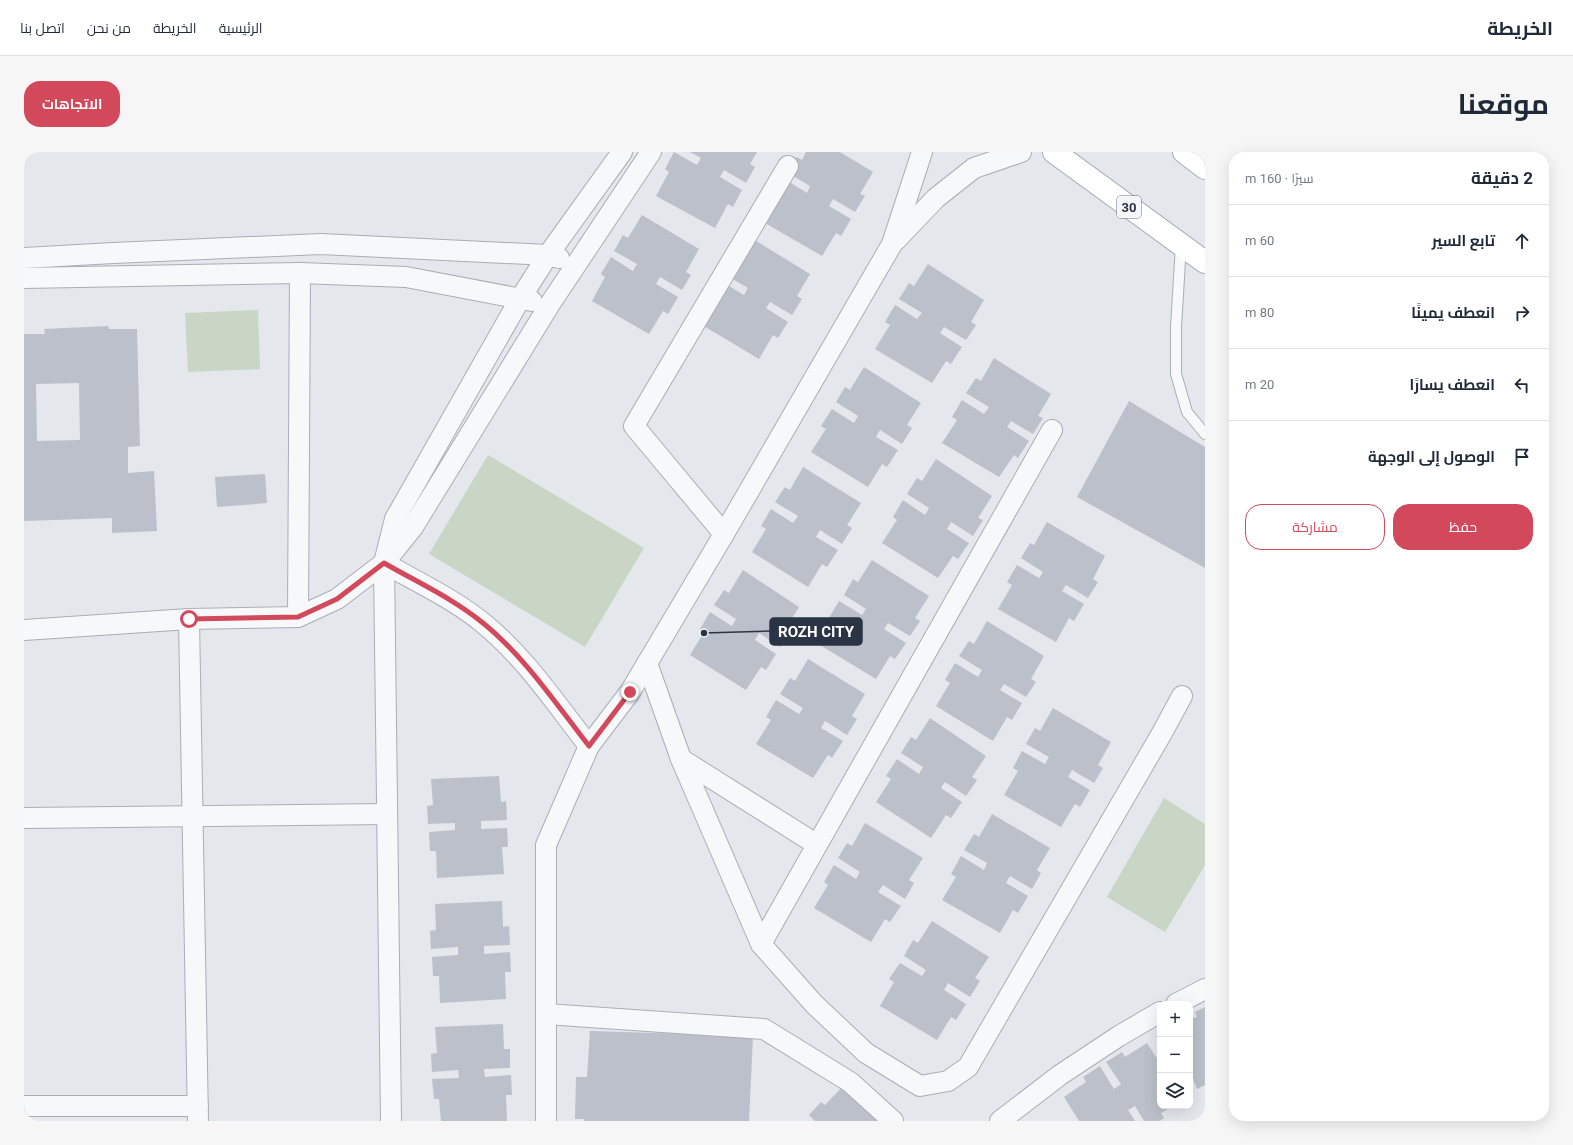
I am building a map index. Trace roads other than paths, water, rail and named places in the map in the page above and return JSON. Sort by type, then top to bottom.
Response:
[{"type":"main road","name":"30","points":[[1054,152],[1205,262]]},
{"type":"main road","points":[[1184,152],[1205,168]]},
{"type":"street","points":[[391,1121],[384,563],[395,519],[520,299],[548,255],[622,152]]},
{"type":"street","points":[[24,630],[189,619],[298,617],[337,599],[384,563],[413,527],[550,304],[651,152]]},
{"type":"street","points":[[546,1121],[546,845],[589,746],[630,692],[724,534],[892,244],[922,152]]},
{"type":"street","points":[[892,244],[936,198],[974,168],[1021,152]]},
{"type":"street","points":[[724,534],[634,426],[788,166]]},
{"type":"street","points":[[24,258],[113,252],[321,244],[548,255],[577,262]]},
{"type":"street","points":[[24,278],[300,273],[406,277],[550,304]]},
{"type":"street","points":[[298,617],[300,273]]},
{"type":"street","points":[[761,944],[816,844],[1052,430]]},
{"type":"street","points":[[384,563],[466,610],[498,636],[541,683],[589,746]]},
{"type":"street","points":[[24,1106],[198,1114],[189,619]]},
{"type":"street","points":[[647,663],[682,759],[761,944],[814,1004],[866,1053],[920,1086],[948,1081],[968,1067],[1154,747],[1182,696]]},
{"type":"street","points":[[682,759],[816,844]]},
{"type":"street","points":[[24,818],[387,814]]},
{"type":"street","points":[[1182,1001],[1205,990]]},
{"type":"street","points":[[546,1014],[764,1029],[850,1082],[893,1121]]},
{"type":"street","points":[[1000,1121],[1060,1075],[1119,1036],[1157,1014]]},
{"type":"lane","points":[[1181,245],[1176,327],[1176,374],[1187,412],[1205,434]]},
{"type":"place","name":"ROZH CITY","points":[[704,633]]}]
